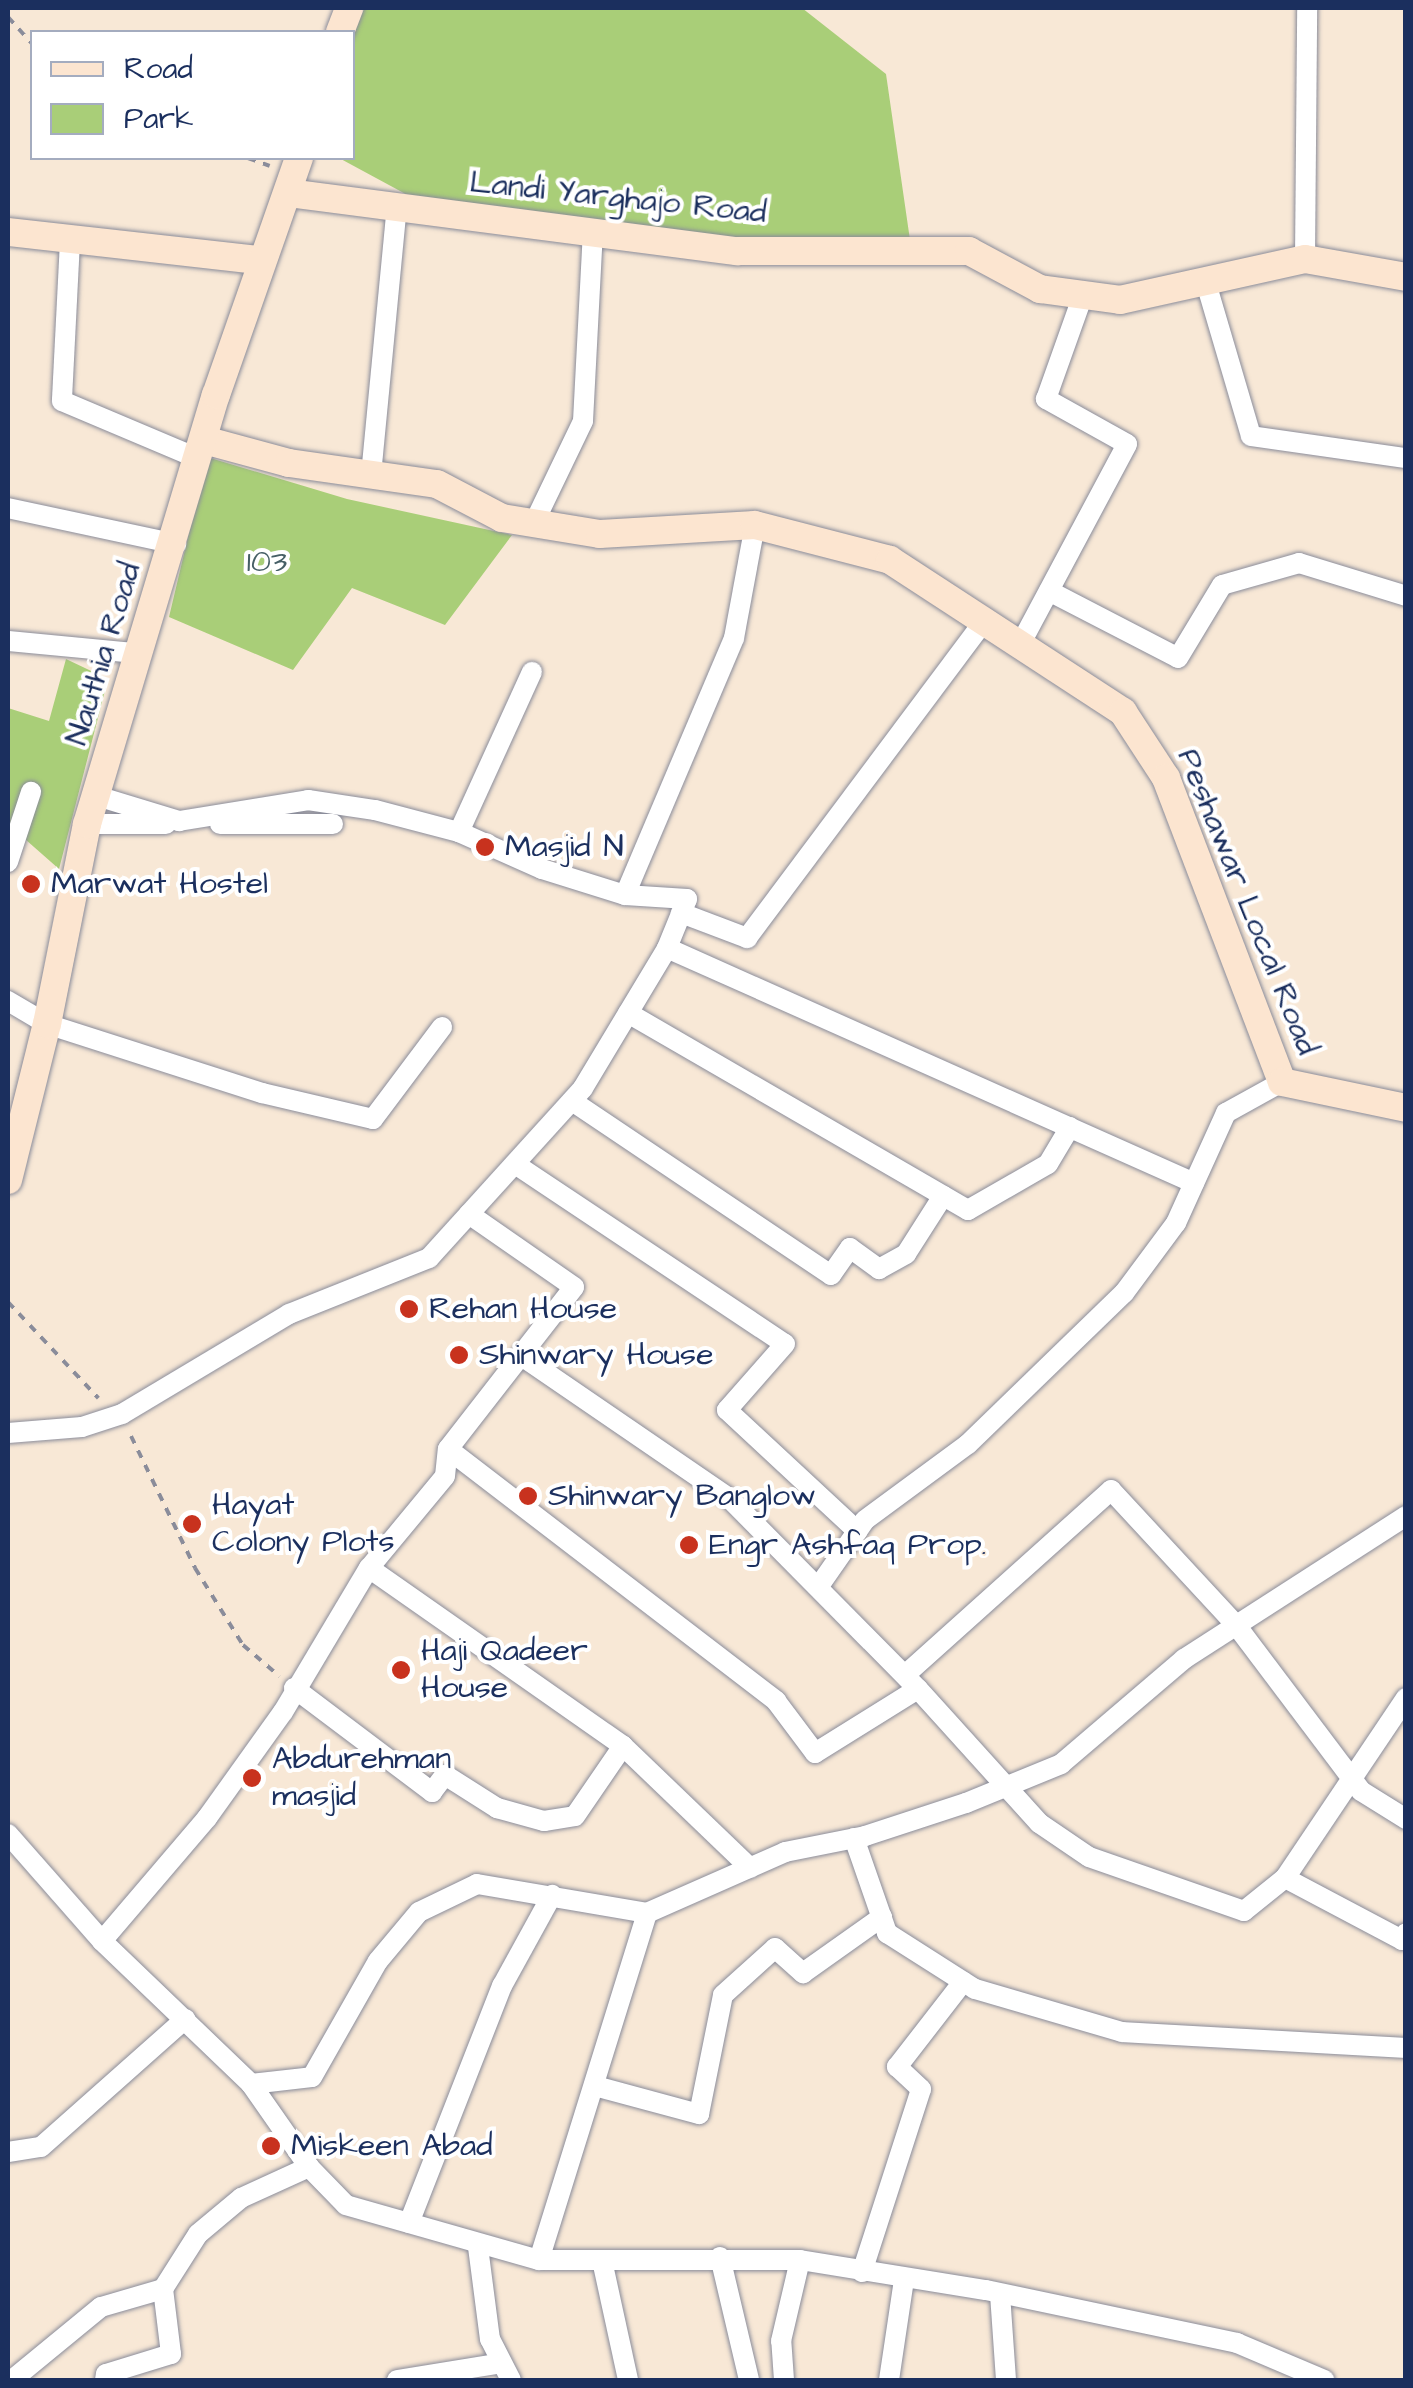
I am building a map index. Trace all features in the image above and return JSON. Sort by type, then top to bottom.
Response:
[{"type":"street","points":[[1306,258],[1307,8]]},
{"type":"street","name":"Nauthia Road","points":[[8,1180],[48,1024],[87,824],[136,653],[176,544],[259,260],[298,160]]},
{"type":"street","name":"Landi Yarghajo Road","points":[[288,193],[737,251],[969,251],[1040,289],[1120,300],[1306,258],[1406,277]]},
{"type":"street","points":[[371,475],[398,207]]},
{"type":"street","points":[[8,232],[259,260]]},
{"type":"street","points":[[534,524],[582,420],[592,232]]},
{"type":"street","points":[[70,241],[62,401],[201,450]]},
{"type":"street","points":[[1206,283],[1251,436],[1406,458]]},
{"type":"street","points":[[1022,641],[1127,444],[1046,400],[1083,295]]},
{"type":"street","name":"Peshawar Local Road","points":[[201,450],[436,484],[502,518],[534,524],[600,534],[754,526],[890,560],[1022,641],[1123,712],[1166,778],[1282,1082],[1406,1108]]},
{"type":"street","points":[[8,508],[176,544]]},
{"type":"street","points":[[625,895],[734,638],[754,526]]},
{"type":"street","points":[[1049,590],[1178,658],[1222,585],[1299,563],[1406,596]]},
{"type":"street","points":[[681,913],[748,938],[986,619]]},
{"type":"street","points":[[8,641],[136,653]]},
{"type":"street","points":[[459,832],[532,672]]},
{"type":"street","points":[[8,862],[31,792]]},
{"type":"street","points":[[8,1433],[82,1426],[118,1415],[289,1314],[430,1258],[572,1100],[666,948],[687,899],[625,895],[542,869],[459,832],[308,800],[179,821],[98,796]]},
{"type":"street","points":[[87,824],[333,824]]},
{"type":"street","points":[[666,948],[1194,1183]]},
{"type":"street","points":[[8,1002],[48,1024],[262,1093],[373,1119],[442,1026]]},
{"type":"street","points":[[628,1013],[968,1210],[1048,1164],[1070,1127]]},
{"type":"street","points":[[820,1586],[857,1531],[968,1444],[1124,1293],[1176,1223],[1226,1113],[1282,1082]]},
{"type":"street","points":[[572,1100],[831,1275],[850,1248],[879,1269],[906,1254],[943,1196]]},
{"type":"street","points":[[514,1164],[785,1344],[727,1410],[857,1531]]},
{"type":"street","points":[[102,1941],[207,1818],[369,1568],[445,1476],[448,1449],[574,1287],[469,1214]]},
{"type":"street","points":[[523,1357],[730,1499],[912,1682],[1038,1823],[1088,1856],[1244,1912],[1285,1878],[1406,1698]]},
{"type":"street","points":[[448,1449],[776,1701],[816,1753],[912,1682],[1111,1490],[1236,1625],[1350,1778],[1406,1820]]},
{"type":"street","points":[[252,2084],[312,2076],[378,1961],[419,1912],[478,1884],[647,1913],[785,1852],[854,1838],[1061,1764],[1184,1659],[1406,1516]]},
{"type":"street","points":[[369,1568],[622,1746],[750,1868]]},
{"type":"street","points":[[294,1688],[432,1792],[444,1775],[497,1808],[544,1821],[575,1816],[622,1746]]},
{"type":"street","points":[[8,1834],[102,1941],[252,2084],[308,2168],[346,2205],[478,2247],[539,2260],[603,2265],[720,2257],[800,2260],[1000,2294],[1237,2343],[1324,2380]]},
{"type":"street","points":[[854,1838],[888,1933],[963,1982],[1122,2032],[1406,2048]]},
{"type":"street","points":[[1285,1878],[1402,1940],[1406,1933]]},
{"type":"street","points":[[409,2223],[502,1986],[552,1895]]},
{"type":"street","points":[[539,2260],[647,1913]]},
{"type":"street","points":[[594,2086],[699,2114],[724,1995],[776,1948],[803,1973],[882,1917]]},
{"type":"street","points":[[862,2272],[921,2089],[897,2068],[963,1982]]},
{"type":"street","points":[[8,2152],[40,2147],[186,2019]]},
{"type":"street","points":[[105,2380],[106,2374],[170,2354],[163,2289],[198,2234],[241,2198],[308,2168]]},
{"type":"street","points":[[397,2380],[507,2372],[490,2338],[478,2247]]},
{"type":"street","points":[[720,2257],[748,2380]]},
{"type":"street","points":[[784,2380],[782,2341],[800,2260]]},
{"type":"street","points":[[603,2265],[628,2380]]},
{"type":"street","points":[[889,2380],[904,2280]]},
{"type":"street","points":[[12,2380],[101,2307],[163,2289]]},
{"type":"street","points":[[1000,2294],[1006,2380]]},
{"type":"path","points":[[8,19],[30,42]]},
{"type":"path","points":[[8,1302],[118,1415],[194,1568],[243,1645],[294,1688]]},
{"type":"green space","points":[[363,8],[802,8],[886,74],[910,240],[719,240],[413,198],[343,160],[355,160],[355,32]]},
{"type":"green space","name":"103","points":[[207,457],[347,499],[512,535],[445,625],[352,588],[293,670],[169,617]]},
{"type":"green space","points":[[66,659],[108,679],[59,869],[9,825],[8,708],[49,721]]},
{"type":"place","name":"Masjid N","points":[[485,847]]},
{"type":"place","name":"Marwat Hostel","points":[[31,884]]},
{"type":"place","name":"Rehan House","points":[[409,1309]]},
{"type":"place","name":"Shinwary House","points":[[459,1355]]},
{"type":"place","name":"Shinwary Banglow","points":[[528,1496]]},
{"type":"place","name":"Hayat Colony Plots","points":[[192,1524]]},
{"type":"place","name":"Engr Ashfaq Prop.","points":[[689,1545]]},
{"type":"place","name":"Haji Qadeer House","points":[[401,1670]]},
{"type":"place","name":"Abdurehman masjid","points":[[252,1778]]},
{"type":"place","name":"Miskeen Abad","points":[[271,2146]]}]
